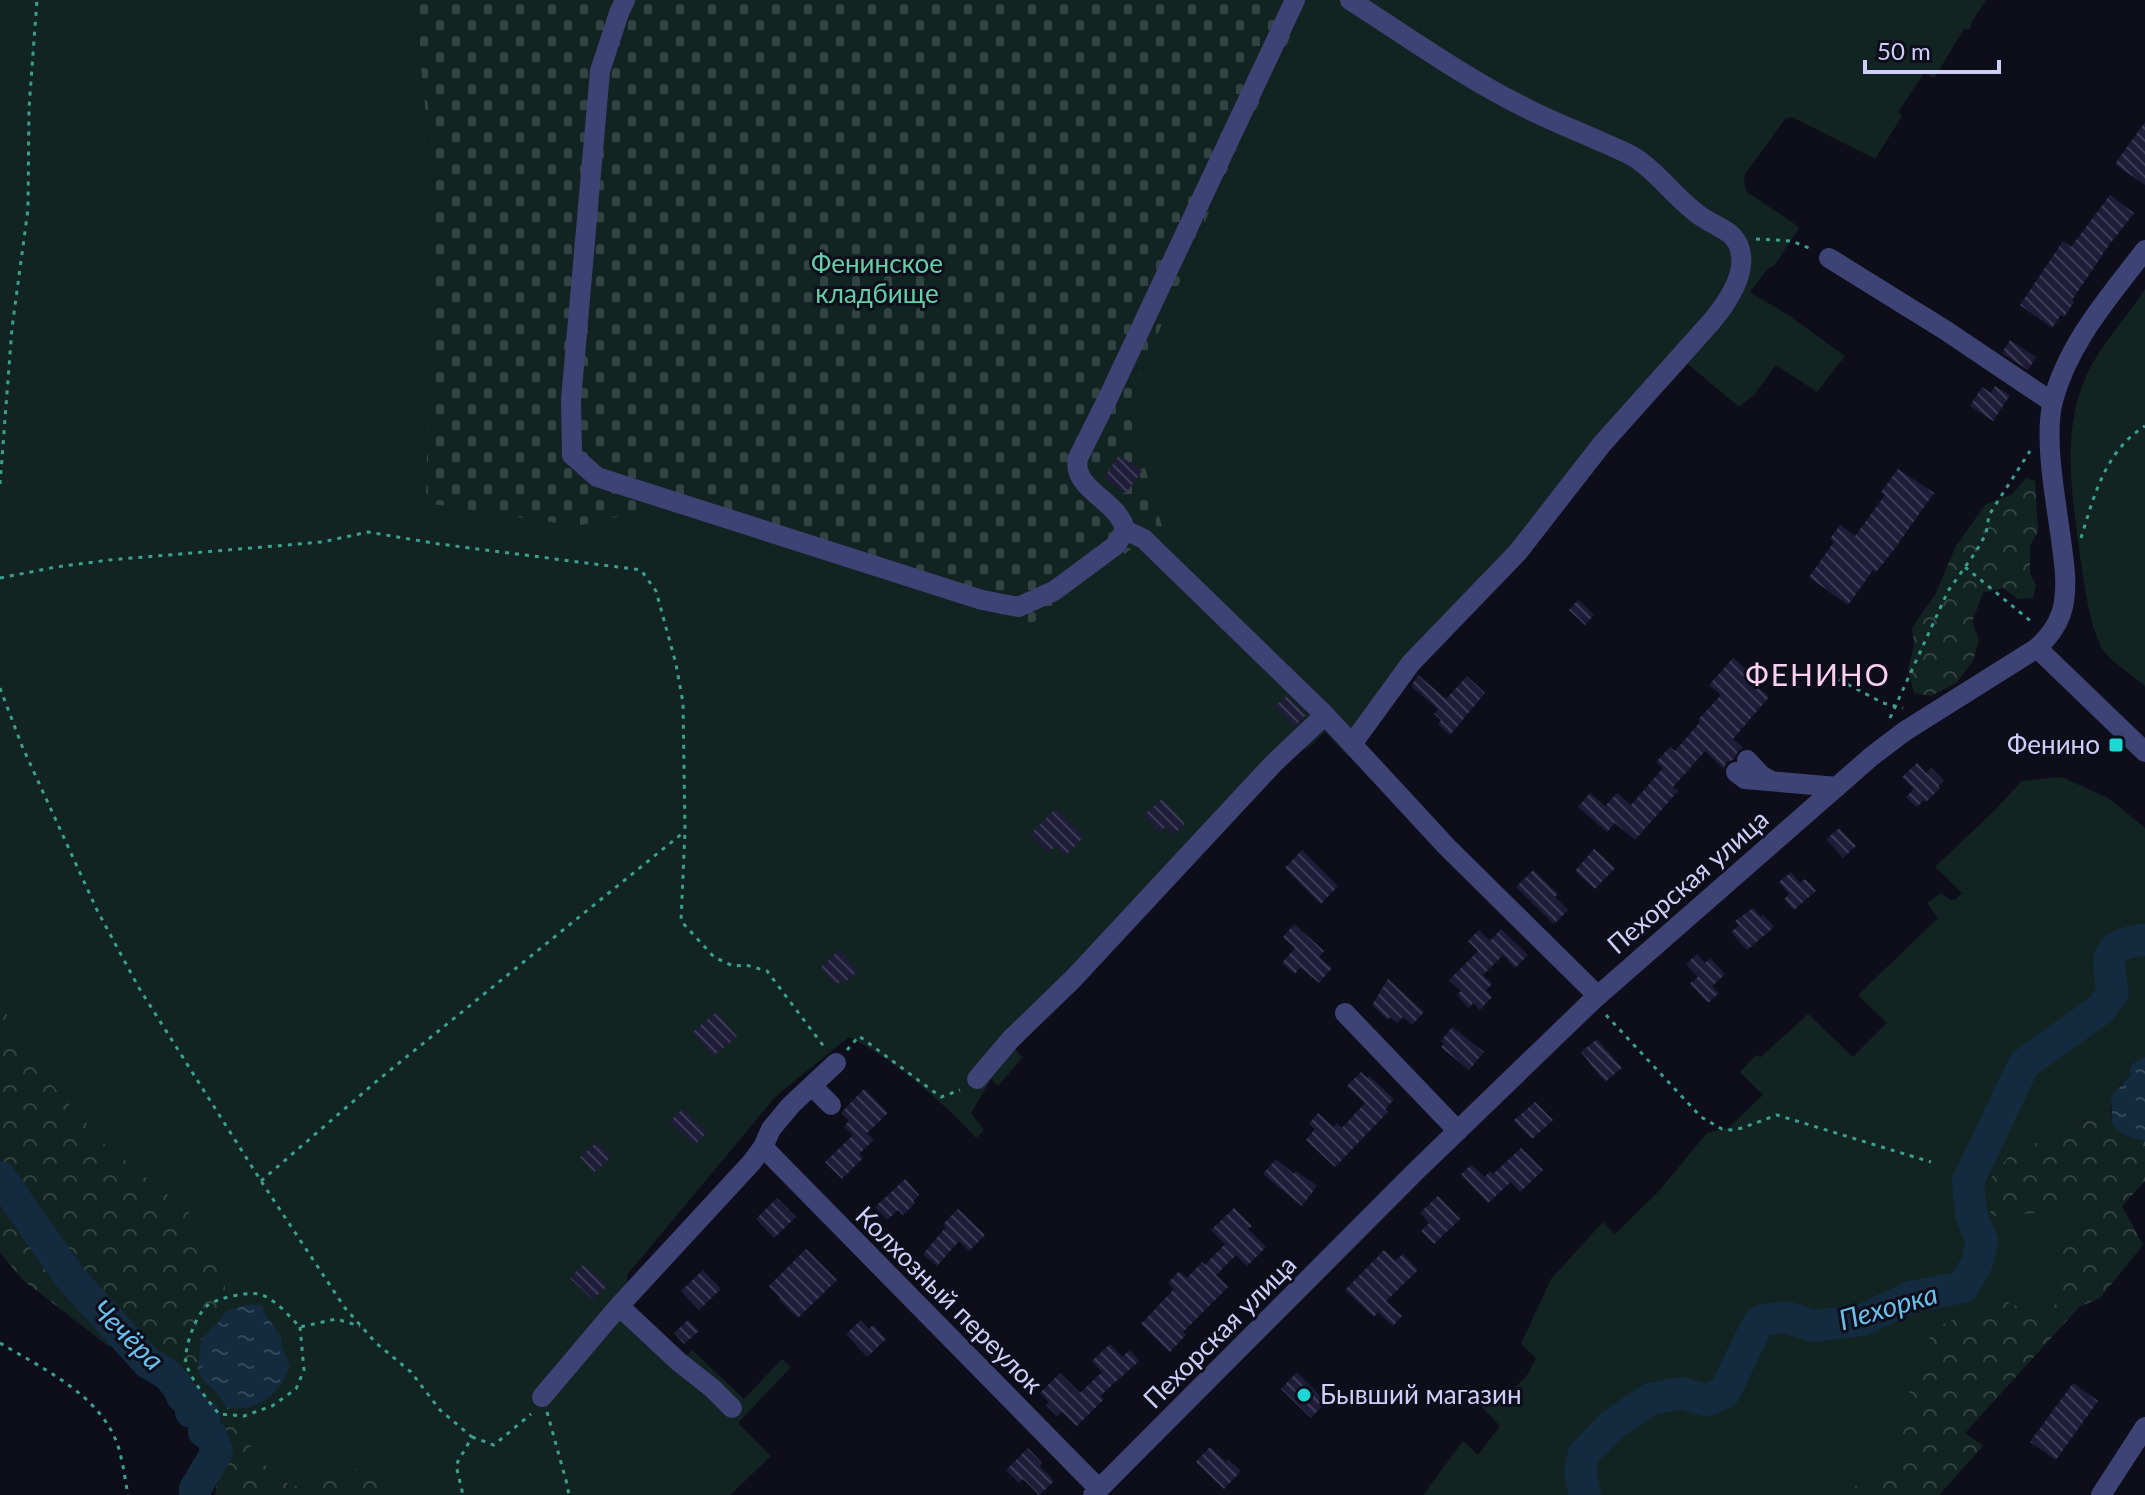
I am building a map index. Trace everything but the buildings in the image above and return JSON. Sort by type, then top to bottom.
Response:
[{"type":"street","points":[[625,0],[600,71],[571,400],[572,455],[597,477],[982,600],[1018,607],[1054,591],[1116,545],[1125,530],[1123,519],[1079,477],[1076,466],[1078,458],[1295,0]]},
{"type":"street","points":[[1350,0],[1495,92],[1636,158],[1680,200],[1728,232],[1735,239],[1742,259],[1724,306],[1602,444],[1518,552],[1411,663],[1352,744]]},
{"type":"street","name":"Пехорская улица","points":[[1096,1492],[1595,998],[1894,740],[2037,648],[2050,636],[2062,610],[2065,591],[2050,431],[2052,402],[2088,326],[2145,250]]},
{"type":"street","points":[[1829,258],[1945,330],[2052,402]]},
{"type":"street","points":[[1125,530],[1144,539],[1325,715],[1447,847],[1595,998]]},
{"type":"street","points":[[2037,648],[2142,745]]},
{"type":"street","points":[[977,1079],[1011,1039],[1073,979],[1274,763],[1325,715]]},
{"type":"street","points":[[1741,766],[1770,780],[1837,787]]},
{"type":"street","points":[[1345,1013],[1458,1131]]},
{"type":"street","points":[[542,1397],[619,1306],[752,1162],[771,1129],[791,1105],[836,1063]]},
{"type":"street","points":[[812,1086],[831,1105]]},
{"type":"street","name":"Колхозный переулок","points":[[763,1147],[1096,1492]]},
{"type":"street","points":[[619,1306],[732,1408]]},
{"type":"street","points":[[2101,1495],[2145,1427]]},
{"type":"path","points":[[0,484],[12,328],[28,209],[29,108],[37,0]]},
{"type":"path","points":[[1728,232],[1752,238],[1792,241],[1829,258]]},
{"type":"path","points":[[2081,538],[2098,484],[2111,459],[2145,426]]},
{"type":"path","points":[[1889,720],[1948,591],[1986,534],[1989,515],[2030,451],[2050,431]]},
{"type":"path","points":[[0,578],[109,560],[322,542],[368,532],[641,570],[656,591],[681,683],[685,831],[681,921],[714,957],[733,966],[746,965],[767,971],[836,1063],[859,1036],[941,1097],[956,1093],[977,1079]]},
{"type":"path","points":[[1965,567],[2030,621]]},
{"type":"path","points":[[1830,675],[1896,707],[1935,712]]},
{"type":"path","points":[[0,688],[22,746],[97,910],[139,988],[261,1181],[360,1326],[411,1372],[440,1410],[472,1437],[494,1445],[527,1419],[542,1397]]},
{"type":"path","points":[[261,1181],[378,1080],[685,831]]},
{"type":"path","points":[[1595,998],[1701,1117],[1722,1129],[1731,1130],[1777,1115],[1931,1162]]},
{"type":"path","points":[[242,1293],[261,1294],[283,1309],[300,1327],[304,1370],[296,1389],[272,1406],[244,1416],[219,1414],[201,1392],[186,1363],[189,1333],[207,1306],[242,1293]]},
{"type":"path","points":[[300,1327],[336,1319],[360,1326]]},
{"type":"path","points":[[0,1343],[78,1391],[104,1418],[118,1445],[128,1495]]},
{"type":"path","points":[[542,1397],[569,1495]]},
{"type":"path","points":[[463,1495],[456,1465],[472,1437]]},
{"type":"green space","points":[[0,0],[414,0],[433,184],[668,505],[1031,623],[1161,526],[1127,407],[1221,184],[1308,0],[1986,0],[1970,29],[1964,29],[1934,78],[1924,73],[1898,112],[1902,116],[1875,159],[1792,117],[1786,118],[1745,174],[1747,192],[1799,228],[1774,266],[1768,268],[1750,292],[1845,356],[1817,392],[1776,365],[1754,395],[1739,407],[1688,364],[1514,557],[1405,685],[1349,757],[1325,732],[1306,750],[1301,748],[1014,1047],[1022,1058],[998,1086],[991,1079],[971,1113],[984,1130],[976,1138],[917,1082],[849,1037],[776,1096],[627,1275],[628,1305],[684,1358],[692,1350],[744,1399],[782,1359],[791,1367],[738,1423],[771,1456],[730,1495],[398,1495],[392,1479],[304,1489],[276,1479],[235,1425],[248,1375],[225,1316],[225,1278],[190,1214],[106,1145],[54,1087],[0,1004]]},
{"type":"green space","name":"Фенинское кладбище","points":[[414,0],[1308,0],[1221,184],[1127,407],[1162,526],[1031,624],[668,505],[577,526],[426,503],[433,184]]},
{"type":"green space","points":[[2145,289],[2145,686],[2103,650],[2093,625],[2075,517],[2071,448],[2077,402],[2084,381],[2104,345]]},
{"type":"green space","points":[[2026,478],[2035,481],[2038,531],[2030,546],[2030,574],[2036,585],[2033,598],[2018,599],[2003,588],[1983,593],[1972,622],[1979,640],[1973,661],[1956,683],[1931,696],[1914,693],[1908,669],[1914,645],[1912,628],[1935,595],[1956,546],[1985,505],[2012,494]]},
{"type":"green space","points":[[2062,777],[2110,799],[2145,828],[2145,1057],[2133,1063],[2130,1074],[2120,1085],[2110,1108],[2112,1124],[2086,1120],[2012,1154],[1987,1182],[1992,1215],[2084,1210],[2089,1223],[2058,1256],[2057,1303],[2040,1317],[1911,1383],[1897,1470],[1833,1495],[1423,1495],[1463,1441],[1478,1455],[1500,1426],[1480,1405],[1491,1390],[1502,1401],[1528,1374],[1536,1358],[1521,1344],[1551,1279],[1603,1222],[1615,1234],[1658,1192],[1707,1133],[1728,1128],[1763,1095],[1740,1072],[1756,1055],[1761,1057],[1808,1014],[1853,1057],[1887,1023],[1858,995],[1938,918],[1927,903],[1941,893],[1950,900],[1962,893],[1935,867],[2022,781]]},
{"type":"green space","points":[[0,1004],[54,1087],[106,1145],[190,1213],[225,1278],[225,1316],[248,1374],[235,1425],[276,1479],[304,1489],[322,1473],[378,1467],[392,1479],[398,1495],[215,1495],[220,1461],[171,1371],[107,1345],[23,1280],[0,1253]]},
{"type":"green space","points":[[2087,1120],[2112,1124],[2118,1131],[2145,1141],[2145,1181],[2122,1206],[2143,1245],[2100,1298],[2079,1307],[1965,1433],[1983,1446],[1939,1495],[1833,1495],[1897,1470],[1911,1383],[1934,1328],[2002,1299],[2040,1317],[2057,1303],[2058,1256],[2089,1223],[2084,1210],[1991,1216],[1987,1182],[2011,1154]]},
{"type":"water","points":[[2145,1057],[2145,1141],[2118,1131],[2112,1124],[2111,1097],[2130,1075],[2133,1063]]},
{"type":"water","points":[[244,1305],[262,1305],[281,1337],[290,1365],[281,1384],[265,1400],[250,1407],[227,1409],[218,1394],[202,1379],[198,1369],[201,1339],[225,1312]]},
{"type":"waterway","name":"Пехорка","points":[[1585,1495],[1580,1472],[1584,1454],[1612,1425],[1650,1399],[1681,1393],[1706,1400],[1724,1393],[1760,1321],[1786,1317],[1813,1326],[1862,1320],[1911,1297],[1963,1287],[1977,1263],[1982,1241],[1971,1215],[1968,1181],[2024,1064],[2101,1009],[2113,992],[2109,970],[2111,954],[2122,945],[2145,940]]},
{"type":"waterway","name":"Чечёра","points":[[0,1177],[69,1276],[148,1363],[167,1374],[182,1396],[193,1405],[191,1412],[204,1416],[204,1432],[211,1435],[217,1452],[195,1489],[195,1495]]},
{"type":"place","name":"Фенино","points":[[2116,745]]},
{"type":"place","name":"Бывший магазин","points":[[1304,1395]]},
{"type":"district","name":"ФЕНИНО","points":[[1818,676]]}]
